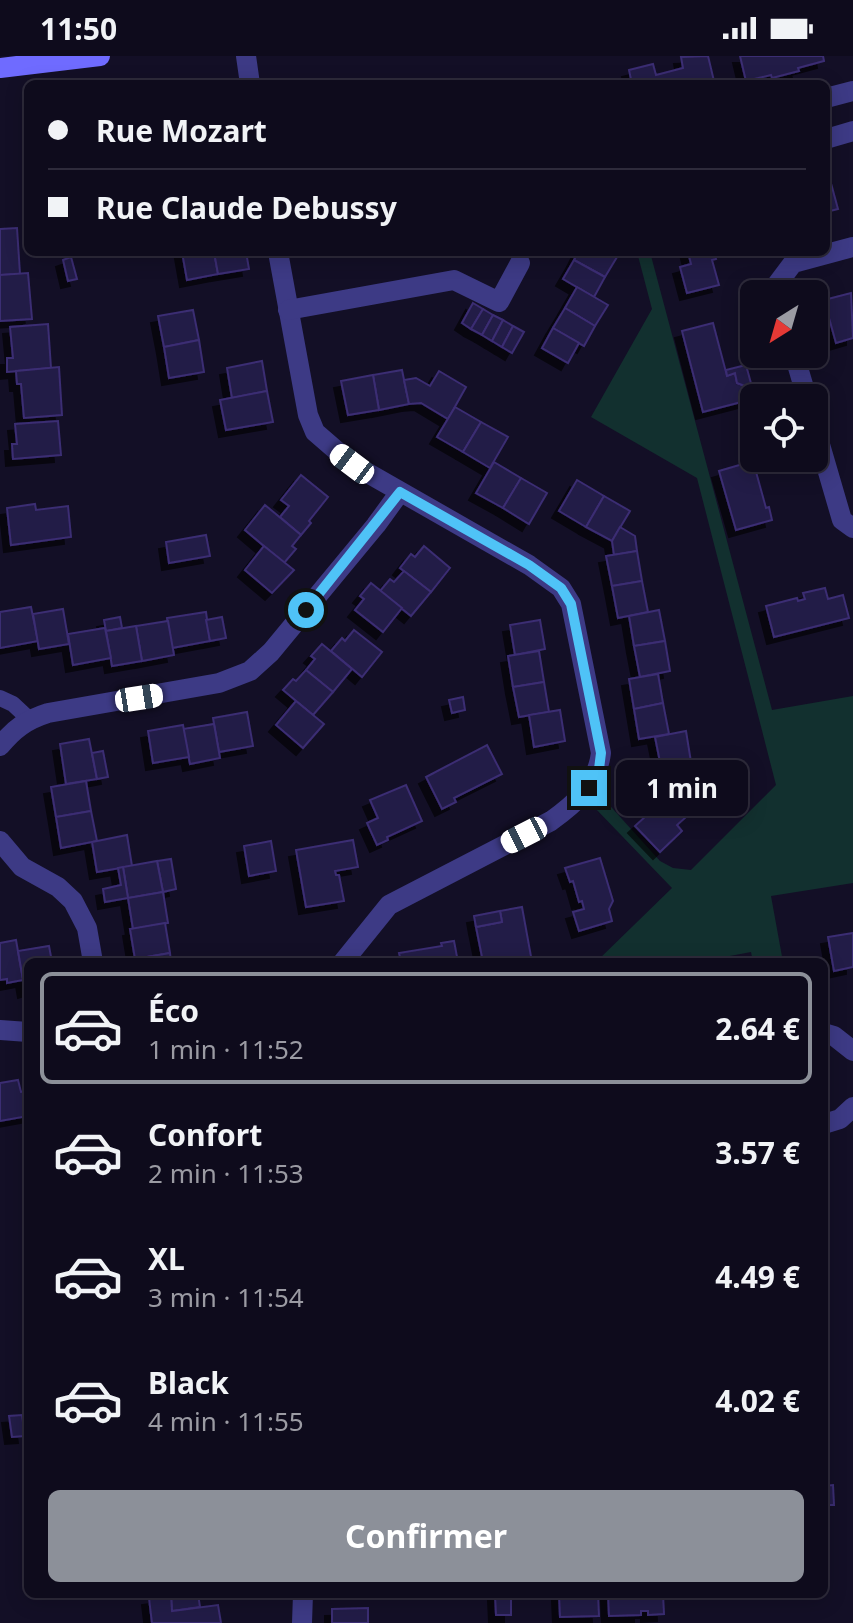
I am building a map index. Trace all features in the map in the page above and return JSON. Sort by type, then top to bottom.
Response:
[{"type":"main road","points":[[0,68],[100,56]]},
{"type":"street","points":[[246,56],[249,80]]},
{"type":"street","points":[[830,97],[853,91]]},
{"type":"street","points":[[830,138],[853,131]]},
{"type":"street","points":[[830,253],[853,247]]},
{"type":"street","points":[[279,256],[308,415],[315,432],[352,464],[529,565],[561,588],[571,604],[601,753],[599,769],[589,788],[571,807],[551,821],[389,905],[346,958]]},
{"type":"street","points":[[780,280],[793,263],[819,256]]},
{"type":"street","points":[[288,310],[454,280],[499,302],[520,263]]},
{"type":"street","points":[[828,472],[842,520],[853,528]]},
{"type":"street","points":[[0,746],[29,719],[48,713],[219,683],[250,671],[271,652],[400,492]]},
{"type":"street","points":[[0,841],[22,867],[58,887],[73,901],[87,928],[92,958]]},
{"type":"street","points":[[0,1030],[24,1032]]},
{"type":"street","points":[[828,1034],[853,1051]]},
{"type":"street","points":[[828,1123],[840,1119],[853,1107]]},
{"type":"street","points":[[302,1623],[303,1598]]},
{"type":"lane","points":[[0,698],[13,704],[29,719]]},
{"type":"green space","points":[[638,256],[651,256],[772,710],[853,696],[853,883],[771,896],[782,958],[752,958],[751,952],[719,958],[600,958],[672,888],[595,808],[603,798],[660,861],[673,868],[691,870],[776,785],[697,478],[591,417],[652,309]]},
{"type":"building","points":[[708,56],[714,80],[631,80],[629,70],[653,64],[656,75],[683,68],[681,57]]},
{"type":"building","points":[[740,56],[823,56],[824,61],[798,68],[799,71],[772,78],[771,75],[746,80]]},
{"type":"building","points":[[830,180],[838,209],[830,211]]},
{"type":"building","points":[[17,228],[20,274],[0,275],[0,229]]},
{"type":"building","points":[[183,256],[215,256],[218,274],[187,280]]},
{"type":"building","points":[[215,256],[247,256],[249,269],[218,274]]},
{"type":"building","points":[[576,256],[617,257],[605,277],[574,260]]},
{"type":"building","points":[[689,256],[715,256],[716,259],[712,260],[719,285],[687,293],[680,267],[691,264]]},
{"type":"building","points":[[71,257],[77,279],[68,281],[63,260]]},
{"type":"building","points":[[574,260],[605,277],[594,297],[563,279]]},
{"type":"building","points":[[28,273],[32,319],[0,321],[0,275]]},
{"type":"building","points":[[577,287],[608,305],[595,326],[565,308]]},
{"type":"building","points":[[851,293],[853,338],[836,343],[828,314],[828,299]]},
{"type":"building","points":[[473,303],[483,309],[471,329],[462,323]]},
{"type":"building","points":[[565,308],[595,326],[584,346],[553,328]]},
{"type":"building","points":[[483,309],[493,315],[482,335],[471,329]]},
{"type":"building","points":[[193,310],[199,340],[164,347],[158,316]]},
{"type":"building","points":[[493,315],[503,320],[492,341],[482,335]]},
{"type":"building","points":[[503,320],[513,326],[502,347],[492,341]]},
{"type":"building","points":[[713,323],[727,376],[735,373],[740,384],[740,402],[703,412],[682,331]]},
{"type":"building","points":[[48,324],[51,368],[7,372],[7,358],[13,358],[10,327]]},
{"type":"building","points":[[513,326],[524,332],[512,353],[502,347]]},
{"type":"building","points":[[553,328],[579,343],[568,363],[542,348]]},
{"type":"building","points":[[199,340],[204,372],[169,378],[164,347]]},
{"type":"building","points":[[262,361],[267,391],[232,398],[227,368]]},
{"type":"building","points":[[59,367],[62,415],[24,418],[21,384],[17,384],[16,371]]},
{"type":"building","points":[[747,368],[751,384],[737,383],[735,373],[727,376],[726,370]]},
{"type":"building","points":[[402,370],[409,404],[379,410],[373,375]]},
{"type":"building","points":[[439,371],[466,387],[448,419],[421,403],[409,404],[404,380],[416,378],[430,386]]},
{"type":"building","points":[[373,375],[379,410],[348,415],[341,381]]},
{"type":"building","points":[[267,391],[273,422],[226,430],[220,400]]},
{"type":"building","points":[[455,407],[481,422],[463,452],[437,437]]},
{"type":"building","points":[[58,421],[61,455],[13,459],[12,444],[17,444],[15,424]]},
{"type":"building","points":[[481,422],[508,437],[490,468],[463,452]]},
{"type":"building","points":[[494,462],[521,478],[503,508],[476,493]]},
{"type":"building","points":[[740,465],[740,472],[756,472],[772,520],[736,530],[719,471]]},
{"type":"building","points":[[301,475],[328,497],[301,535],[280,517],[289,506],[281,500]]},
{"type":"building","points":[[521,478],[547,493],[529,524],[503,508]]},
{"type":"building","points":[[577,480],[604,496],[586,527],[559,511]]},
{"type":"building","points":[[604,496],[630,511],[612,541],[586,527]]},
{"type":"building","points":[[35,504],[36,510],[68,506],[71,537],[11,545],[7,508]]},
{"type":"building","points":[[265,505],[301,535],[292,546],[296,549],[284,563],[245,530]]},
{"type":"building","points":[[620,527],[635,536],[637,551],[614,555],[612,541]]},
{"type":"building","points":[[206,535],[210,556],[169,563],[166,542]]},
{"type":"building","points":[[264,546],[294,570],[272,593],[245,570]]},
{"type":"building","points":[[424,546],[450,568],[431,592],[400,568],[411,554],[415,557]]},
{"type":"building","points":[[637,551],[642,581],[612,586],[606,556]]},
{"type":"building","points":[[404,571],[431,592],[411,616],[380,591],[390,579],[394,582]]},
{"type":"building","points":[[642,581],[648,612],[618,618],[612,586]]},
{"type":"building","points":[[371,583],[402,608],[383,632],[355,610],[364,599],[360,596]]},
{"type":"building","points":[[825,588],[828,599],[843,595],[849,618],[774,637],[766,606],[805,599],[803,593]]},
{"type":"building","points":[[31,607],[38,641],[0,648],[0,612]]},
{"type":"building","points":[[63,609],[69,644],[39,649],[33,614]]},
{"type":"building","points":[[659,610],[665,641],[634,646],[629,616]]},
{"type":"building","points":[[206,612],[210,641],[172,648],[167,618]]},
{"type":"building","points":[[120,617],[122,628],[106,631],[104,620]]},
{"type":"building","points":[[222,617],[226,638],[210,641],[206,620]]},
{"type":"building","points":[[540,620],[545,649],[515,655],[510,625]]},
{"type":"building","points":[[168,621],[174,655],[142,661],[136,626]]},
{"type":"building","points":[[136,626],[142,661],[112,666],[106,631]]},
{"type":"building","points":[[105,628],[111,658],[73,665],[68,634]]},
{"type":"building","points":[[354,630],[382,652],[362,677],[331,651]]},
{"type":"building","points":[[665,641],[670,671],[640,677],[634,646]]},
{"type":"building","points":[[322,644],[352,669],[333,692],[306,670],[315,659],[311,656]]},
{"type":"building","points":[[539,651],[544,682],[513,687],[508,656]]},
{"type":"building","points":[[306,670],[333,692],[313,715],[283,690]]},
{"type":"building","points":[[658,674],[663,703],[634,709],[629,679]]},
{"type":"building","points":[[544,682],[549,712],[519,717],[513,687]]},
{"type":"building","points":[[463,697],[465,710],[452,713],[449,700]]},
{"type":"building","points":[[296,701],[324,724],[303,748],[276,725]]},
{"type":"building","points":[[663,703],[669,734],[639,739],[634,709]]},
{"type":"building","points":[[560,710],[565,741],[534,747],[529,715]]},
{"type":"building","points":[[247,712],[253,746],[219,752],[213,718]]},
{"type":"building","points":[[214,724],[220,758],[190,764],[183,729]]},
{"type":"building","points":[[183,725],[189,757],[153,763],[148,731]]},
{"type":"building","points":[[686,731],[691,762],[661,767],[655,737]]},
{"type":"building","points":[[89,739],[97,779],[66,784],[60,744]]},
{"type":"building","points":[[487,745],[502,774],[454,798],[456,802],[442,809],[426,777]]},
{"type":"building","points":[[103,751],[108,777],[97,779],[92,753]]},
{"type":"building","points":[[691,762],[697,793],[680,795],[681,806],[669,817],[658,805],[667,797],[661,767]]},
{"type":"building","points":[[86,781],[91,811],[56,817],[51,787]]},
{"type":"building","points":[[406,785],[422,821],[377,845],[367,823],[378,818],[370,800]]},
{"type":"building","points":[[658,805],[669,817],[678,810],[685,818],[677,825],[682,831],[660,852],[635,826]]},
{"type":"building","points":[[91,811],[97,841],[61,848],[56,817]]},
{"type":"building","points":[[127,835],[132,866],[97,872],[92,842]]},
{"type":"building","points":[[353,840],[358,867],[335,871],[339,875],[344,901],[306,907],[296,850]]},
{"type":"building","points":[[271,841],[276,871],[249,876],[244,846]]},
{"type":"building","points":[[600,858],[613,901],[609,909],[612,921],[579,931],[573,912],[584,909],[565,868]]},
{"type":"building","points":[[171,859],[176,889],[163,892],[157,861]]},
{"type":"building","points":[[157,861],[163,892],[128,898],[123,867]]},
{"type":"building","points":[[123,867],[128,898],[105,902],[103,889],[121,885],[118,868]]},
{"type":"building","points":[[163,892],[168,923],[133,929],[128,898]]},
{"type":"building","points":[[522,907],[531,958],[482,958],[476,927],[502,922],[500,911]]},
{"type":"building","points":[[500,911],[502,922],[476,927],[474,916]]},
{"type":"building","points":[[165,923],[170,953],[135,958],[130,929]]},
{"type":"building","points":[[853,933],[853,967],[834,971],[828,937]]},
{"type":"building","points":[[16,940],[23,980],[7,983],[7,979],[0,980],[0,943]]},
{"type":"building","points":[[454,941],[457,958],[400,958],[399,953],[442,946],[441,943]]},
{"type":"building","points":[[49,946],[51,958],[24,958],[24,985],[18,951]]},
{"type":"building","points":[[170,953],[171,958],[141,958]]},
{"type":"building","points":[[18,1080],[21,1092],[24,1092],[24,1117],[0,1121],[0,1083]]},
{"type":"building","points":[[22,1415],[24,1436],[12,1437],[9,1416]]},
{"type":"building","points":[[833,1485],[834,1505],[828,1505],[828,1486]]},
{"type":"building","points":[[149,1598],[171,1598],[172,1611],[218,1605],[221,1623],[152,1623]]},
{"type":"building","points":[[171,1598],[199,1598],[200,1607],[172,1611]]},
{"type":"building","points":[[495,1598],[511,1598],[511,1615],[496,1615]]},
{"type":"building","points":[[559,1598],[598,1598],[599,1616],[560,1617]]},
{"type":"building","points":[[608,1598],[663,1598],[664,1614],[648,1615],[648,1611],[641,1611],[641,1615],[609,1616]]},
{"type":"building","points":[[368,1608],[368,1623],[332,1623],[332,1609]]},
{"type":"route","points":[[306,610],[400,492],[529,565],[561,588],[571,604],[601,753],[599,769],[589,788]]}]
